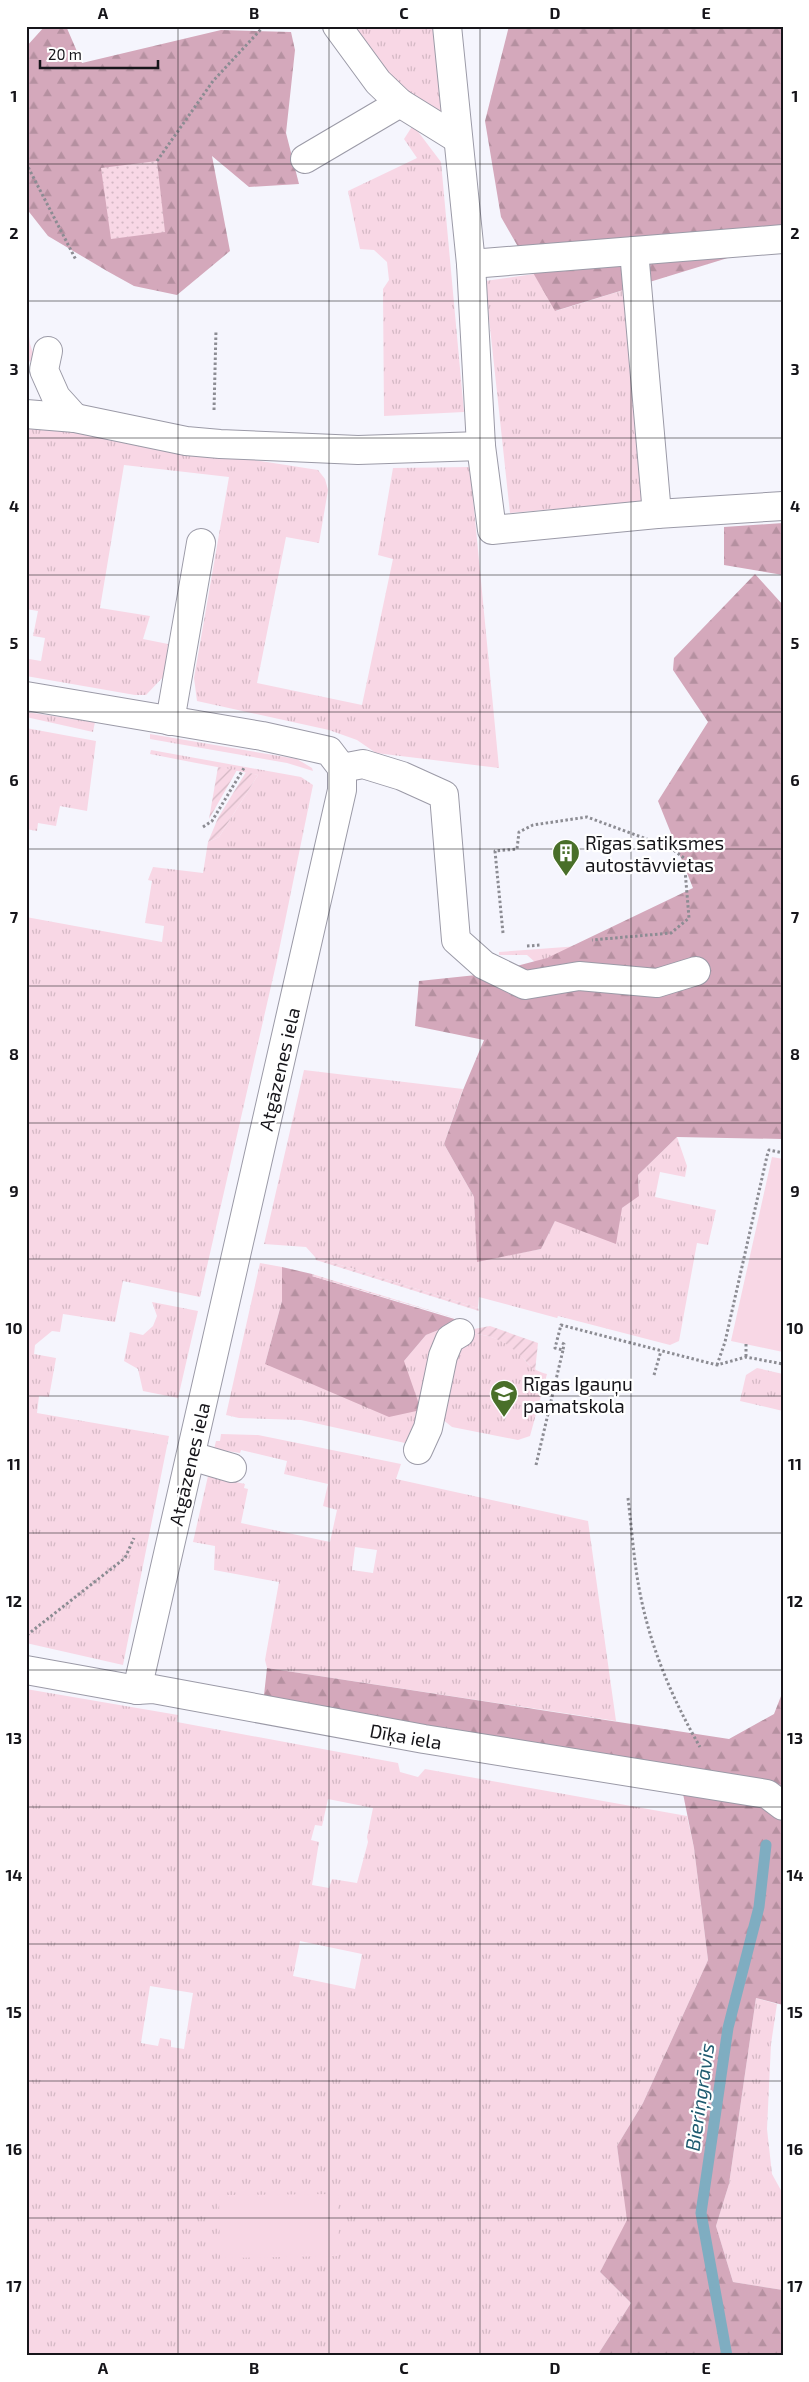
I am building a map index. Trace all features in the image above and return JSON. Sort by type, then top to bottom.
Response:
[{"type":"street","points":[[337,26],[378,82],[400,104],[458,139]]},
{"type":"street","points":[[447,26],[471,264],[481,446],[492,530],[657,514],[783,506]]},
{"type":"street","points":[[305,159],[400,104]]},
{"type":"street","points":[[471,264],[783,239]]},
{"type":"street","points":[[634,251],[657,514]]},
{"type":"street","points":[[40,366],[56,397],[75,418]]},
{"type":"street","points":[[26,414],[75,418],[186,441],[214,444],[358,450],[481,446]]},
{"type":"street","points":[[170,721],[201,543]]},
{"type":"street","points":[[26,696],[262,736],[328,751],[342,768],[363,764],[402,776],[444,795],[456,940],[484,965],[525,986],[579,976],[657,983],[696,971]]},
{"type":"street","name":"Atgāzenes iela","points":[[137,1690],[340,800],[342,768]]},
{"type":"street","points":[[418,1450],[428,1428],[443,1356],[450,1339],[460,1333]]},
{"type":"street","points":[[190,1456],[232,1468]]},
{"type":"street","name":"Dīķa iela","points":[[26,1670],[137,1690],[153,1690],[414,1737],[768,1794],[783,1806]]},
{"type":"path","points":[[157,161],[213,81],[264,26]]},
{"type":"path","points":[[26,163],[76,260]]},
{"type":"path","points":[[214,444],[216,330]]},
{"type":"path","points":[[203,827],[212,821],[246,766]]},
{"type":"path","points":[[506,940],[503,933],[495,851],[517,849],[519,832],[533,825],[587,817],[671,848],[684,858],[689,918],[671,933],[585,941]]},
{"type":"path","points":[[456,940],[503,933]]},
{"type":"path","points":[[518,947],[547,944]]},
{"type":"path","points":[[717,1365],[725,1342],[766,1156],[769,1150],[783,1153]]},
{"type":"path","points":[[563,1350],[555,1348],[561,1325],[717,1365],[746,1357],[783,1364]]},
{"type":"path","points":[[536,1465],[563,1350],[564,1344],[562,1343]]},
{"type":"path","points":[[746,1344],[746,1357]]},
{"type":"path","points":[[654,1375],[661,1351]]},
{"type":"path","points":[[628,1498],[640,1597],[652,1642],[674,1702],[711,1763],[717,1786]]},
{"type":"path","points":[[26,1635],[125,1558],[137,1532]]},
{"type":"green space","points":[[45,26],[66,26],[82,63],[221,30],[291,32],[295,50],[286,133],[299,184],[249,187],[212,156],[230,251],[177,295],[134,286],[107,271],[48,236],[26,208],[26,47]]},
{"type":"green space","points":[[349,26],[436,26],[444,117],[388,79]]},
{"type":"green space","points":[[509,26],[783,26],[783,226],[731,257],[555,311],[501,217],[485,121]]},
{"type":"green space","points":[[413,125],[441,162],[464,412],[384,416],[383,289],[389,280],[387,262],[374,250],[360,249],[348,191],[417,158],[404,139]]},
{"type":"green space","points":[[157,161],[165,232],[111,239],[101,168]]},
{"type":"green space","points":[[534,274],[556,311],[624,290],[645,501],[510,513],[485,281]]},
{"type":"green space","points":[[26,313],[30,344],[36,362],[26,361]]},
{"type":"green space","points":[[26,424],[318,470],[325,479],[328,490],[319,543],[286,537],[257,683],[362,705],[393,559],[378,555],[393,468],[470,467],[499,768],[376,753],[357,740],[329,730],[197,701],[194,678],[229,477],[124,465],[100,608],[150,616],[143,639],[168,644],[165,675],[146,695],[135,695],[26,676],[29,674],[29,659],[41,661],[45,638],[33,636],[38,611],[26,609]]},
{"type":"green space","points":[[783,523],[783,575],[724,565],[724,527]]},
{"type":"green space","points":[[755,574],[783,605],[783,1139],[677,1137],[638,1175],[639,1196],[622,1208],[616,1244],[555,1221],[541,1249],[477,1262],[474,1197],[444,1144],[463,1090],[484,1040],[415,1026],[419,981],[486,974],[547,958],[693,888],[658,801],[708,722],[673,670],[674,658]]},
{"type":"green space","points":[[26,712],[95,722],[93,732],[26,717]]},
{"type":"green space","points":[[26,728],[96,741],[87,811],[60,806],[56,826],[38,823],[37,831],[26,829]]},
{"type":"green space","points":[[150,734],[297,759],[312,768],[313,771],[287,763],[150,739]]},
{"type":"green space","points":[[151,750],[301,777],[313,785],[277,960],[200,1297],[123,1281],[115,1322],[63,1314],[60,1332],[52,1331],[35,1345],[34,1354],[56,1358],[49,1397],[39,1396],[37,1413],[169,1436],[123,1665],[26,1643],[26,917],[162,942],[164,926],[145,923],[152,881],[148,880],[153,867],[203,873],[208,842],[219,837],[258,775],[150,754]]},
{"type":"green space","points":[[218,767],[237,770],[209,819]]},
{"type":"green space","points":[[246,772],[258,775],[219,837],[208,842],[218,818]]},
{"type":"green space","points":[[579,946],[545,971],[527,955],[499,955],[499,952]]},
{"type":"green space","points":[[304,1070],[463,1089],[444,1144],[474,1197],[478,1261],[541,1249],[555,1221],[622,1208],[639,1195],[638,1175],[677,1137],[687,1166],[685,1177],[660,1172],[655,1197],[716,1210],[708,1245],[697,1243],[679,1341],[670,1345],[479,1297],[478,1308],[315,1257],[306,1247],[264,1244]]},
{"type":"green space","points":[[772,1157],[783,1159],[783,1352],[731,1341]]},
{"type":"green space","points":[[315,1257],[478,1308],[479,1311],[316,1260]]},
{"type":"green space","points":[[260,1263],[282,1267],[282,1301],[265,1364],[404,1361],[426,1335],[461,1321],[405,1443],[301,1420],[239,1418],[226,1415]]},
{"type":"green space","points":[[282,1267],[312,1274],[312,1276],[461,1321],[426,1335],[404,1361],[421,1410],[389,1417],[265,1364],[282,1301]]},
{"type":"green space","points":[[312,1274],[462,1320],[312,1276]]},
{"type":"green space","points":[[152,1302],[198,1311],[178,1398],[143,1391],[138,1369],[124,1361],[130,1332],[143,1335],[153,1326],[157,1316]]},
{"type":"green space","points":[[490,1326],[538,1343],[535,1371],[506,1344],[490,1337],[469,1333],[474,1329]]},
{"type":"green space","points":[[469,1333],[488,1336],[506,1343],[533,1368],[547,1374],[530,1436],[518,1440],[452,1427],[442,1419],[453,1367]]},
{"type":"green space","points":[[757,1368],[783,1374],[783,1411],[740,1401],[746,1375]]},
{"type":"green space","points":[[221,1434],[258,1435],[401,1464],[396,1479],[588,1521],[616,1721],[267,1668],[265,1660],[279,1582],[214,1570],[215,1546],[193,1542],[208,1476],[245,1484],[244,1488],[248,1489],[241,1523],[330,1542],[337,1510],[323,1506],[328,1484],[284,1474],[287,1461],[241,1450],[240,1453],[214,1449],[216,1441],[220,1441]],"holes":[[[355,1547],[377,1550],[373,1573],[352,1570]]]},
{"type":"green space","points":[[267,1668],[729,1739],[774,1714],[783,1691],[783,2005],[756,1998],[729,2184],[716,2226],[733,2282],[783,2290],[783,2356],[597,2356],[631,2303],[600,2272],[627,2220],[617,2146],[643,2103],[708,1960],[694,1848],[678,1769],[316,1710],[264,1695]]},
{"type":"green space","points":[[26,1689],[178,1715],[177,1722],[398,1763],[400,1772],[418,1777],[425,1769],[687,1816],[694,1848],[708,1960],[643,2103],[617,2146],[628,2220],[600,2272],[631,2303],[597,2356],[26,2356]],"holes":[[[328,1799],[373,1808],[367,1837],[368,1842],[357,1883],[332,1879],[329,1888],[312,1885],[319,1842],[311,1840],[315,1825],[322,1826]],[[300,1941],[362,1954],[355,1989],[293,1976]],[[150,1986],[193,1993],[184,2049],[171,2047],[171,2040],[160,2038],[158,2046],[141,2043]]]},
{"type":"green space","points":[[756,1998],[777,2004],[771,2044],[767,2129],[772,2174],[783,2194],[783,2290],[733,2282],[716,2226],[729,2184]]},
{"type":"green space","points":[[338,2194],[339,2256],[220,2258],[219,2195]]},
{"type":"waterway","name":"Bieriņgrāvis","points":[[727,2356],[701,2213],[728,2028],[759,1907],[766,1845]]},
{"type":"place","name":"Rīgas satiksmes autostāvvietas","points":[[566,877]]},
{"type":"place","name":"Rīgas Igauņu pamatskola","points":[[504,1418]]}]
